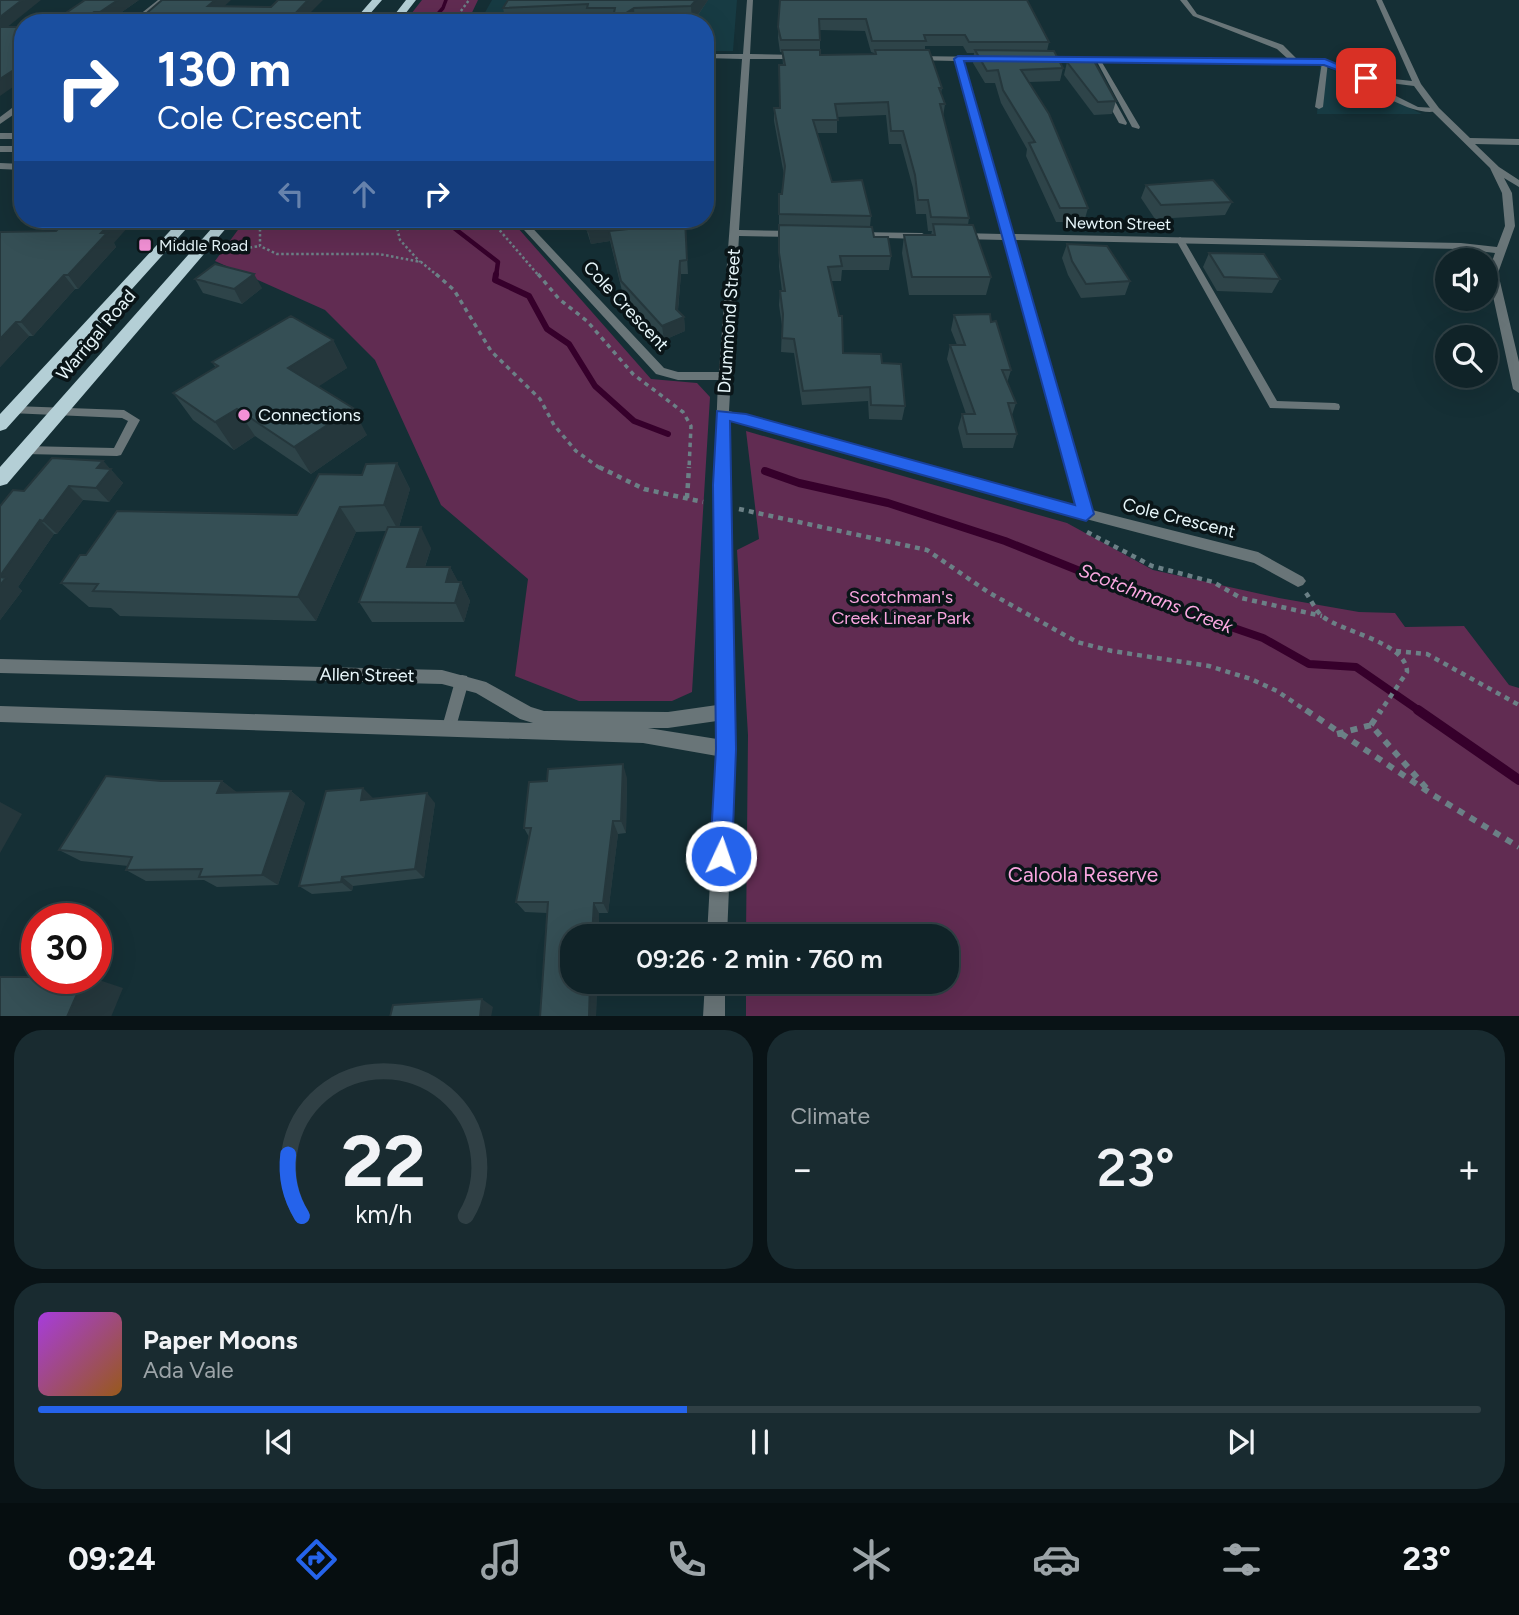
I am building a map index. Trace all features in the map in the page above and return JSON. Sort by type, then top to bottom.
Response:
[{"type":"highway","points":[[365,14],[377,0]]},
{"type":"highway","points":[[400,14],[411,0]]},
{"type":"highway","name":"Warrigal Road","points":[[0,425],[180,228]]},
{"type":"highway","name":"Warrigal Road","points":[[0,479],[219,228]]},
{"type":"street","points":[[144,14],[162,0]]},
{"type":"street","name":"Drummond Street","points":[[719,924],[726,749],[722,414],[750,0]]},
{"type":"street","points":[[1182,0],[1195,15],[1280,47],[1294,61]]},
{"type":"street","points":[[1380,0],[1417,84],[1436,110],[1494,167],[1519,184]]},
{"type":"street","points":[[714,56],[813,57]]},
{"type":"street","points":[[906,58],[998,59]]},
{"type":"street","points":[[958,59],[1086,514]]},
{"type":"street","points":[[1024,59],[1325,62],[1366,78],[1417,84]]},
{"type":"street","points":[[1469,141],[1519,142]]},
{"type":"street","points":[[1494,167],[1514,206],[1514,225],[1500,250],[1493,273],[1519,389]]},
{"type":"street","name":"Cole Crescent","points":[[527,228],[660,371],[678,376],[725,376]]},
{"type":"street","points":[[735,233],[811,234]]},
{"type":"street","points":[[839,234],[937,236]]},
{"type":"street","name":"Newton Street","points":[[951,236],[1461,246],[1500,250]]},
{"type":"street","name":"Cole Crescent","points":[[722,414],[1086,514],[1258,558],[1298,581]]},
{"type":"street","name":"Allen Street","points":[[0,666],[429,676],[480,687],[526,713],[544,719],[668,720],[724,712]]},
{"type":"street","points":[[0,714],[643,735],[726,749]]},
{"type":"street","points":[[714,1016],[715,994]]},
{"type":"lane","points":[[1093,60],[1123,123]]},
{"type":"lane","points":[[1093,60],[1136,127]]},
{"type":"lane","points":[[1320,107],[1325,62]]},
{"type":"lane","points":[[1366,78],[1364,83],[1417,109],[1436,110]]},
{"type":"lane","points":[[1180,240],[1274,405],[1335,407]]},
{"type":"lane","points":[[14,410],[124,414],[134,421],[117,453],[25,450]]},
{"type":"lane","points":[[449,727],[461,681]]},
{"type":"path","points":[[260,228],[260,246]]},
{"type":"path","points":[[397,228],[400,240],[454,290],[492,351],[540,399],[554,425],[576,451],[604,471],[636,486],[712,504]]},
{"type":"path","points":[[498,228],[559,299],[587,321],[633,374],[674,404],[688,419],[691,426],[687,498]]},
{"type":"path","points":[[214,252],[260,246],[277,254],[379,254],[421,262]]},
{"type":"path","points":[[731,508],[927,550],[988,592],[1077,642],[1112,651],[1209,667],[1277,691],[1337,734],[1519,847]]},
{"type":"path","points":[[1085,531],[1152,566],[1213,582],[1241,598],[1322,616],[1395,651],[1427,654],[1519,705]]},
{"type":"path","points":[[1314,605],[1322,616]]},
{"type":"path","points":[[1337,734],[1371,725],[1380,713],[1407,672],[1407,666],[1395,651]]},
{"type":"path","points":[[1371,725],[1433,795]]},
{"type":"shaded area","points":[[492,0],[737,0],[733,51],[714,51],[714,14],[484,14]]},
{"type":"shaded area","points":[[1320,66],[1333,70],[1422,114],[1317,114]]},
{"type":"green space","points":[[422,0],[478,0],[471,14],[411,14]]},
{"type":"green space","points":[[239,228],[518,228],[651,379],[697,383],[710,397],[692,692],[672,701],[579,701],[515,676],[528,579],[441,505],[375,360],[325,310],[215,261]]},
{"type":"green space","points":[[746,431],[1067,523],[1153,570],[1279,598],[1359,612],[1395,613],[1405,627],[1464,626],[1509,685],[1519,688],[1519,1016],[746,1016],[746,994],[959,994],[959,924],[746,924],[748,735],[737,550],[759,539]]},
{"type":"building","points":[[0,0],[22,0],[0,17]]},
{"type":"building","points":[[85,0],[118,0],[100,12],[64,14]]},
{"type":"building","points":[[162,0],[215,0],[208,6],[271,7],[278,0],[308,0],[295,14],[146,14]]},
{"type":"building","points":[[508,0],[696,0],[691,6],[634,8],[625,14],[614,14],[615,8],[587,8],[588,4],[503,8]]},
{"type":"building","points":[[780,0],[1027,0],[1049,42],[969,42],[965,35],[924,35],[926,41],[872,41],[866,19],[819,19],[820,40],[781,40],[778,27]]},
{"type":"building","points":[[0,27],[14,27],[14,70],[0,79]]},
{"type":"building","points":[[782,50],[820,50],[820,55],[876,54],[875,50],[929,50],[942,88],[939,88],[945,104],[940,104],[969,218],[931,217],[928,200],[918,200],[915,175],[903,131],[891,131],[888,102],[835,104],[838,120],[813,120],[832,182],[862,180],[871,216],[779,214],[779,194],[782,194],[785,166],[774,108],[780,108],[779,65],[785,65]]},
{"type":"building","points":[[975,50],[1054,51],[1063,68],[1021,70],[1049,114],[1088,208],[1060,208],[1029,143],[1035,142],[1003,90],[998,70],[987,71]]},
{"type":"building","points":[[1094,61],[1116,101],[1098,102],[1067,62]]},
{"type":"building","points":[[1213,180],[1232,202],[1161,205],[1146,185]]},
{"type":"building","points":[[933,224],[973,225],[991,277],[912,277],[904,235],[935,235]]},
{"type":"building","points":[[779,225],[872,227],[874,237],[888,237],[891,256],[840,256],[842,266],[828,267],[839,316],[842,316],[843,353],[881,354],[882,363],[901,364],[905,406],[871,405],[870,387],[803,391],[794,339],[782,338],[780,291],[785,291],[779,253]]},
{"type":"building","points":[[59,228],[106,228],[101,233],[107,233],[21,322],[16,322],[0,339],[0,232],[56,231]]},
{"type":"building","points":[[685,228],[687,260],[680,261],[676,309],[684,317],[662,326],[621,281],[609,231]]},
{"type":"building","points":[[1067,244],[1107,246],[1130,281],[1086,284],[1072,261]]},
{"type":"building","points":[[1209,253],[1264,254],[1280,279],[1224,277]]},
{"type":"building","points":[[215,264],[254,274],[234,289],[195,279]]},
{"type":"building","points":[[990,314],[991,322],[996,321],[1011,370],[1002,370],[1016,403],[1008,403],[1017,434],[967,434],[962,414],[975,414],[950,345],[965,345],[954,315]]},
{"type":"building","points":[[291,316],[333,340],[288,368],[353,408],[294,447],[237,409],[215,422],[173,393],[218,366],[212,362]]},
{"type":"building","points":[[52,458],[103,461],[97,468],[111,469],[96,488],[69,486],[43,521],[40,520],[0,576],[0,506],[13,490],[24,491]]},
{"type":"building","points":[[397,463],[384,505],[340,507],[298,597],[93,591],[98,584],[61,583],[80,555],[86,555],[117,511],[297,515],[319,474],[362,475],[366,464]]},
{"type":"building","points":[[388,527],[421,527],[407,567],[450,567],[446,582],[461,582],[455,603],[359,602]]},
{"type":"building","points":[[623,764],[621,821],[613,821],[603,903],[594,903],[593,924],[560,924],[560,994],[590,994],[589,1016],[540,1016],[548,902],[516,902],[531,828],[524,828],[529,782],[547,781],[548,769]]},
{"type":"building","points":[[106,776],[161,781],[222,781],[217,793],[291,791],[262,875],[199,877],[202,869],[126,870],[132,857],[59,850]]},
{"type":"building","points":[[363,788],[361,800],[427,793],[415,869],[342,877],[341,882],[299,886],[326,791]]},
{"type":"building","points":[[0,977],[21,977],[21,994],[77,994],[67,1016],[0,1016]]},
{"type":"building","points":[[482,999],[480,1016],[390,1016],[393,1005]]},
{"type":"waterway","name":"Scotchmans Creek","points":[[438,14],[446,0]]},
{"type":"waterway","name":"Scotchmans Creek","points":[[454,228],[498,262],[496,276]]},
{"type":"waterway","name":"Scotchmans Creek","points":[[496,274],[495,280],[529,296],[547,329],[569,344],[595,386],[634,421],[668,434]]},
{"type":"waterway","name":"Scotchmans Creek","points":[[765,471],[799,483],[888,503],[1005,541],[1152,600],[1263,638],[1309,664],[1356,667],[1421,712]]},
{"type":"waterway","name":"Scotchmans Creek","points":[[1418,710],[1519,780]]},
{"type":"place","name":"Middle Road","points":[[145,245]]},
{"type":"place","name":"Connections","points":[[244,415]]},
{"type":"route","points":[[721,856],[726,749],[722,414],[1086,514],[958,59],[1325,62],[1366,78]]},
{"type":"park label","name":"Scotchman's Creek Linear Park","points":[[901,607]]},
{"type":"park label","name":"Caloola Reserve","points":[[1083,875]]}]
